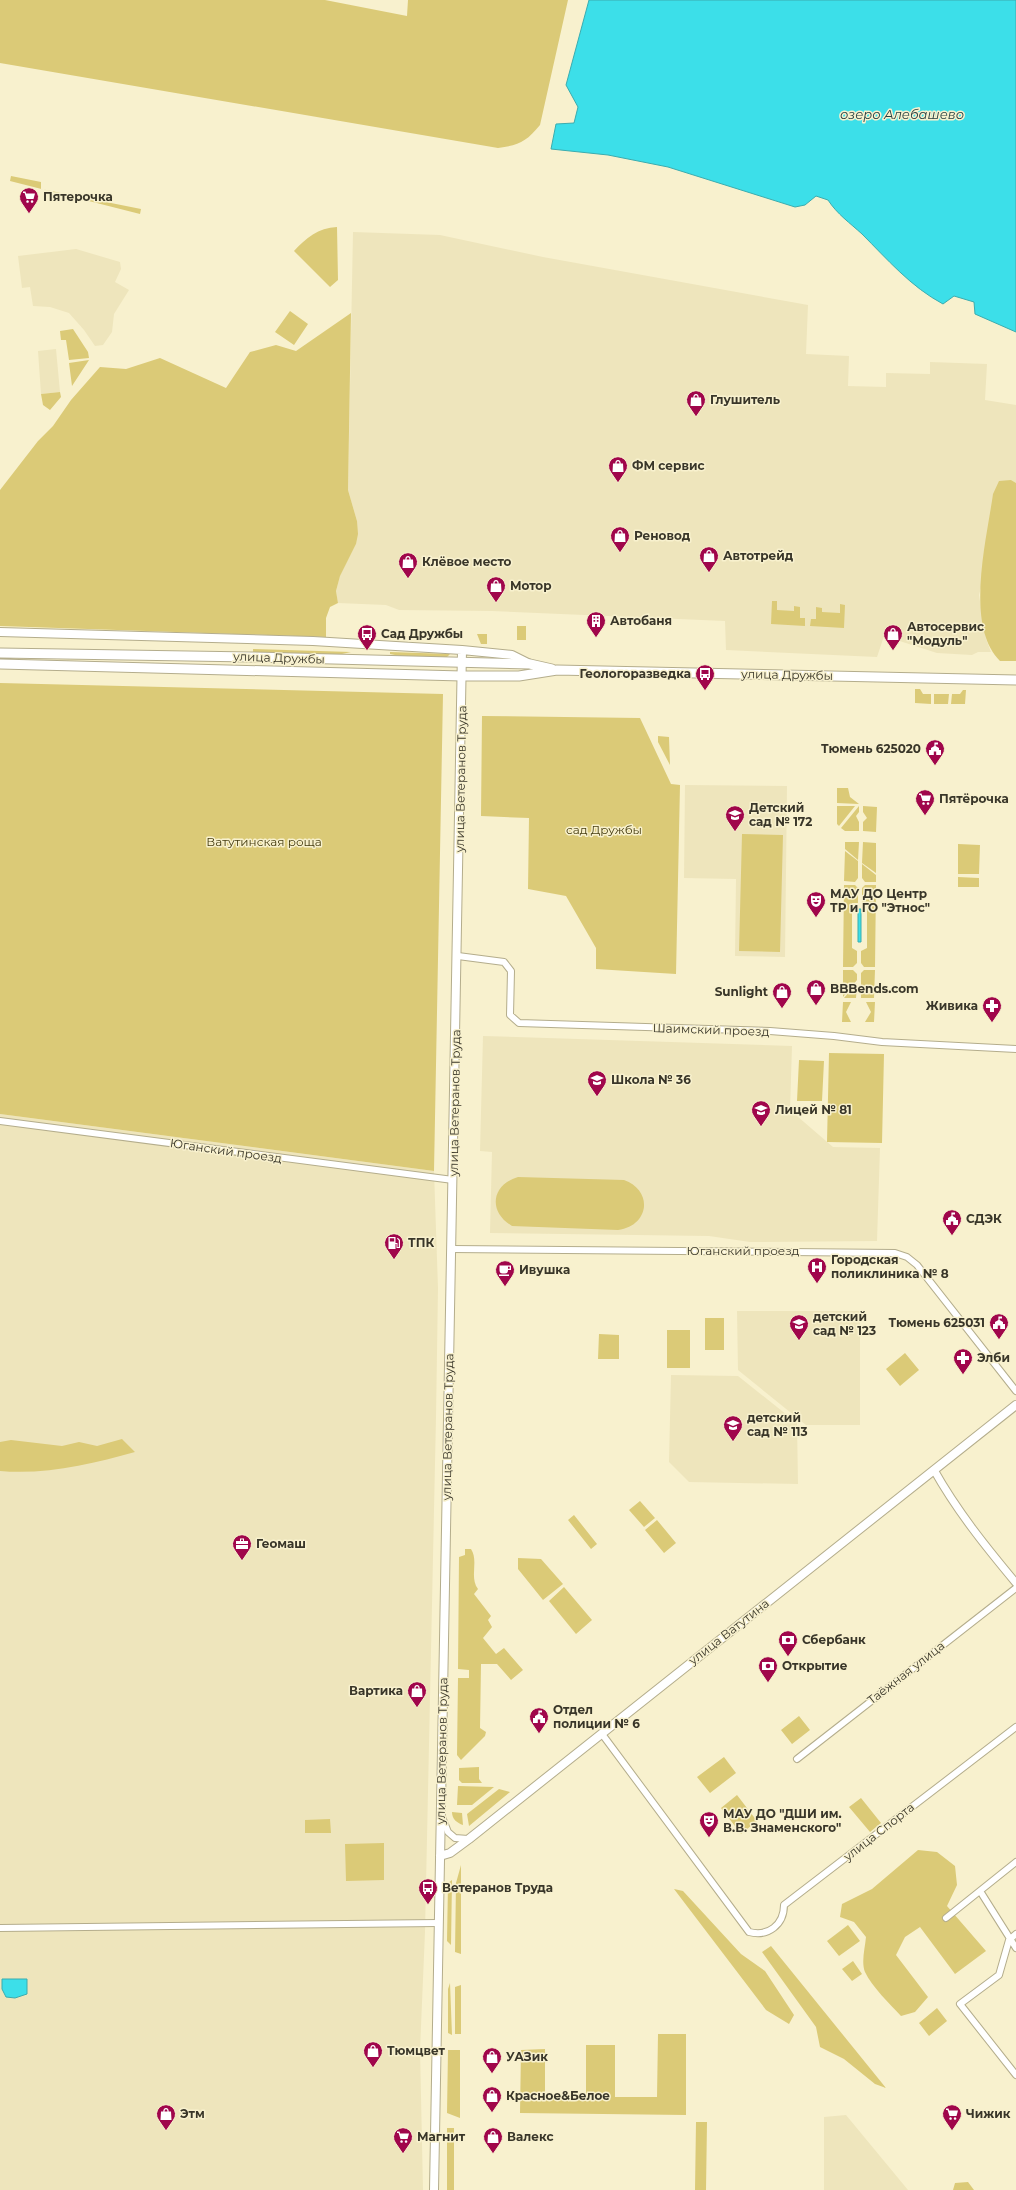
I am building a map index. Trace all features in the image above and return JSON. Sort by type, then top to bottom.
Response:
[{"type":"main road","points":[[0,632],[313,641],[462,650],[512,655],[530,664]]},
{"type":"main road","name":"улица Ветеранов Труда","points":[[434,2190],[440,1809],[458,956],[462,650]]},
{"type":"main road","name":"улица Дружбы","points":[[0,654],[251,657],[462,664],[530,664],[557,670]]},
{"type":"main road","name":"улица Дружбы","points":[[0,664],[462,676],[519,676],[557,670],[1016,680]]},
{"type":"main road","name":"улица Ватутина","points":[[440,1856],[450,1853],[469,1839],[1016,1404]]},
{"type":"street","name":"Шаимский проезд","points":[[458,956],[504,962],[511,971],[510,1015],[519,1023],[770,1031],[834,1036],[893,1043],[1016,1049]]},
{"type":"street","name":"Юганский проезд","points":[[0,1121],[453,1180]]},
{"type":"street","name":"Юганский проезд","points":[[452,1249],[895,1253],[907,1257],[917,1265],[1016,1391]]},
{"type":"street","points":[[934,1470],[947,1494],[980,1541],[1016,1583]]},
{"type":"street","name":"Таёжная улица","points":[[797,1759],[1016,1588]]},
{"type":"street","name":"улица Спорта","points":[[602,1734],[749,1932],[764,1933],[774,1928],[783,1916],[784,1905],[1016,1727]]},
{"type":"street","points":[[440,1809],[448,1832],[455,1838],[463,1840],[469,1839]]},
{"type":"street","points":[[946,1918],[1016,1862]]},
{"type":"street","points":[[980,1891],[1016,1948]]},
{"type":"street","points":[[0,1928],[438,1923]]},
{"type":"street","points":[[1016,1934],[1010,1940],[999,1975],[960,2004],[1016,2075]]},
{"type":"shaded area","points":[[353,232],[440,235],[543,257],[808,305],[806,354],[849,356],[848,386],[886,387],[886,373],[930,374],[930,362],[987,364],[985,400],[1016,405],[1016,483],[1011,480],[979,595],[986,639],[991,652],[978,652],[972,655],[937,653],[884,636],[877,657],[726,650],[725,621],[492,611],[399,610],[386,605],[338,603],[336,591],[340,575],[356,544],[357,521],[348,490]]},
{"type":"shaded area","points":[[76,249],[120,262],[121,269],[115,282],[129,290],[114,314],[112,332],[103,345],[95,346],[84,330],[69,313],[50,307],[33,306],[30,287],[22,288],[18,256]]},
{"type":"shaded area","points":[[56,349],[60,392],[41,394],[38,351]]},
{"type":"shaded area","name":"Детский сад № 172","points":[[685,785],[787,786],[785,957],[735,956],[736,879],[684,878]]},
{"type":"shaded area","name":"Школа № 36","points":[[483,1036],[792,1046],[790,1110],[833,1147],[880,1148],[877,1241],[750,1242],[709,1236],[490,1233],[492,1152],[480,1151]]},
{"type":"shaded area","points":[[0,1114],[434,1171],[438,1288],[425,1932],[420,2050],[423,2190],[0,2190]]},
{"type":"shaded area","name":"детский сад № 123","points":[[737,1311],[860,1311],[860,1425],[806,1425],[738,1370]]},
{"type":"shaded area","name":"детский сад № 113","points":[[671,1375],[738,1376],[797,1423],[798,1484],[689,1482],[669,1462]]},
{"type":"shaded area","points":[[846,2115],[908,2190],[824,2190],[824,2117]]},
{"type":"green space","points":[[0,0],[325,0],[407,16],[408,0],[568,0],[540,125],[522,142],[511,146],[498,148],[0,63]]},
{"type":"green space","points":[[11,176],[41,182],[41,189],[10,181]]},
{"type":"green space","points":[[43,189],[141,209],[140,214]]},
{"type":"green space","points":[[337,227],[338,280],[330,287],[294,251],[313,234],[324,229]]},
{"type":"green space","points":[[290,311],[308,324],[294,345],[275,332]]},
{"type":"green space","points":[[351,313],[348,490],[357,521],[358,534],[356,544],[340,576],[336,591],[338,603],[330,607],[326,618],[326,637],[0,626],[0,490],[38,441],[53,426],[71,400],[100,367],[126,369],[160,358],[226,388],[250,352],[276,345],[296,351]]},
{"type":"green space","points":[[73,329],[88,352],[89,358],[69,360],[66,340],[61,340],[60,331]]},
{"type":"green space","points":[[89,360],[72,386],[69,363]]},
{"type":"green space","points":[[60,392],[61,397],[50,410],[43,405],[41,394]]},
{"type":"green space","points":[[1011,480],[1016,483],[1016,661],[1000,661],[989,646],[983,626],[980,604],[981,581],[983,557],[993,494],[999,481]]},
{"type":"green space","points":[[772,601],[777,601],[777,610],[794,611],[794,606],[800,607],[800,618],[805,618],[805,626],[771,624]]},
{"type":"green space","points":[[840,604],[845,605],[844,628],[810,626],[811,619],[816,619],[816,607],[822,608],[822,612],[840,613]]},
{"type":"green space","points":[[517,626],[526,626],[526,640],[517,640]]},
{"type":"green space","points":[[477,634],[487,634],[487,644],[481,644]]},
{"type":"green space","points":[[253,649],[351,652],[333,656],[253,652]]},
{"type":"green space","points":[[390,652],[450,654],[447,657],[405,657],[390,654]]},
{"type":"green space","name":"Ватутинская роща","points":[[0,683],[443,694],[434,1171],[0,1114]]},
{"type":"green space","points":[[915,689],[920,689],[923,694],[931,694],[931,704],[915,703]]},
{"type":"green space","points":[[963,690],[966,690],[965,704],[951,704],[952,694],[960,694]]},
{"type":"green space","points":[[934,694],[949,694],[948,704],[934,704]]},
{"type":"green space","name":"сад Дружбы","points":[[482,716],[640,718],[671,784],[680,785],[676,974],[596,969],[596,948],[566,896],[528,889],[529,818],[481,816]]},
{"type":"green space","points":[[658,736],[669,737],[670,765],[658,742]]},
{"type":"green space","points":[[837,788],[848,788],[850,797],[859,804],[837,803]]},
{"type":"green space","points":[[837,806],[855,806],[839,826],[837,824]]},
{"type":"green space","points":[[859,806],[859,812],[856,816],[859,822],[859,831],[845,831],[841,828]]},
{"type":"green space","points":[[863,806],[877,807],[876,832],[863,831],[863,822],[867,818],[863,812]]},
{"type":"green space","points":[[742,834],[783,835],[780,952],[739,951]]},
{"type":"green space","points":[[845,842],[859,842],[858,860],[845,849]]},
{"type":"green space","points":[[863,842],[876,843],[876,873],[862,863]]},
{"type":"green space","points":[[958,844],[980,845],[979,874],[958,874]]},
{"type":"green space","points":[[845,851],[858,861],[858,878],[855,882],[844,881]]},
{"type":"green space","points":[[862,864],[876,875],[876,882],[865,882],[862,878]]},
{"type":"green space","points":[[958,877],[979,878],[979,887],[958,887]]},
{"type":"green space","points":[[844,885],[855,885],[858,888],[858,903],[852,903],[852,948],[857,951],[857,963],[853,967],[843,967]]},
{"type":"green space","points":[[865,885],[876,885],[875,967],[864,967],[861,963],[861,951],[867,948],[867,903],[862,903],[862,888]]},
{"type":"green space","points":[[843,970],[853,970],[857,974],[857,980],[843,997]]},
{"type":"green space","points":[[864,970],[875,970],[874,998],[861,998],[861,973]]},
{"type":"green space","points":[[857,983],[856,998],[844,998]]},
{"type":"green space","points":[[843,1002],[851,1002],[846,1012],[851,1022],[842,1022]]},
{"type":"green space","points":[[866,1002],[875,1002],[874,1022],[865,1022],[871,1012]]},
{"type":"green space","points":[[829,1053],[884,1054],[882,1143],[827,1142]]},
{"type":"green space","points":[[799,1060],[824,1061],[822,1101],[797,1101]]},
{"type":"green space","points":[[518,1177],[624,1180],[634,1185],[640,1192],[644,1208],[636,1222],[628,1227],[618,1230],[512,1226],[499,1214],[496,1206],[496,1199],[502,1186]]},
{"type":"green space","points":[[705,1318],[724,1318],[724,1350],[705,1350]]},
{"type":"green space","points":[[667,1330],[690,1330],[690,1368],[667,1368]]},
{"type":"green space","points":[[599,1334],[619,1335],[619,1359],[598,1359]]},
{"type":"green space","points":[[905,1353],[919,1370],[900,1386],[886,1369]]},
{"type":"green space","points":[[122,1439],[135,1452],[69,1468],[17,1472],[0,1471],[0,1442],[11,1440],[62,1446],[79,1442],[97,1446]]},
{"type":"green space","points":[[640,1501],[655,1518],[644,1527],[629,1510]]},
{"type":"green space","points":[[574,1515],[597,1544],[591,1549],[568,1520]]},
{"type":"green space","points":[[657,1520],[676,1543],[664,1553],[645,1530]]},
{"type":"green space","points":[[465,1549],[471,1549],[474,1559],[474,1579],[478,1589],[474,1594],[491,1616],[488,1620],[492,1627],[483,1638],[496,1654],[504,1648],[523,1670],[511,1680],[497,1664],[481,1664],[480,1728],[486,1732],[485,1736],[461,1760],[457,1755],[458,1678],[469,1678],[469,1670],[458,1669],[459,1557],[465,1555]]},
{"type":"green space","points":[[518,1558],[541,1559],[563,1584],[543,1600],[518,1569]]},
{"type":"green space","points":[[564,1587],[592,1620],[576,1634],[549,1601]]},
{"type":"green space","points":[[799,1716],[810,1730],[792,1744],[781,1730]]},
{"type":"green space","points":[[724,1757],[736,1773],[710,1793],[697,1777]]},
{"type":"green space","points":[[479,1767],[479,1779],[482,1783],[462,1783],[459,1780],[459,1768]]},
{"type":"green space","points":[[458,1786],[494,1787],[472,1805],[457,1805]]},
{"type":"green space","points":[[499,1789],[510,1792],[469,1826],[467,1814]]},
{"type":"green space","points":[[737,1795],[757,1821],[741,1834],[721,1808]]},
{"type":"green space","points":[[861,1798],[881,1823],[870,1832],[849,1807]]},
{"type":"green space","points":[[452,1812],[462,1813],[463,1825],[455,1820]]},
{"type":"green space","points":[[330,1819],[331,1833],[305,1833],[305,1820]]},
{"type":"green space","points":[[384,1843],[384,1880],[346,1881],[345,1844]]},
{"type":"green space","points":[[918,1850],[937,1852],[955,1866],[957,1885],[947,1906],[986,1951],[955,1974],[920,1927],[905,1937],[896,1955],[928,1997],[915,2012],[901,2016],[868,1978],[865,1972],[863,1959],[866,1937],[854,1922],[840,1917],[842,1904],[872,1889]]},
{"type":"green space","points":[[461,1865],[461,1954],[455,1952],[456,1883]]},
{"type":"green space","points":[[452,1880],[451,1945],[447,1941],[448,1883]]},
{"type":"green space","points":[[674,1889],[683,1891],[741,1954],[765,1971],[794,2015],[789,2024],[766,2010]]},
{"type":"green space","points":[[848,1925],[860,1941],[839,1956],[827,1941]]},
{"type":"green space","points":[[771,1946],[886,2088],[875,2084],[844,2059],[820,2047],[816,2027],[762,1952]]},
{"type":"green space","points":[[853,1961],[862,1974],[852,1981],[842,1969]]},
{"type":"green space","points":[[450,1983],[452,2035],[448,2033],[448,1989]]},
{"type":"green space","points":[[461,1985],[461,2034],[455,2034],[455,1987]]},
{"type":"green space","points":[[937,2008],[947,2021],[929,2036],[919,2023]]},
{"type":"green space","points":[[658,2034],[686,2034],[686,2115],[520,2113],[521,2050],[545,2049],[545,2096],[586,2096],[586,2045],[615,2045],[615,2097],[657,2097]]},
{"type":"green space","points":[[448,2050],[460,2050],[460,2118],[447,2113]]},
{"type":"green space","points":[[696,2122],[707,2122],[706,2190],[695,2190]]},
{"type":"green space","points":[[447,2128],[454,2128],[454,2190],[447,2190]]},
{"type":"green space","points":[[968,2182],[974,2190],[953,2190],[955,2183]]},
{"type":"water","name":"озеро Алебашево","points":[[589,0],[1016,0],[1016,332],[975,314],[974,302],[954,296],[943,304],[931,297],[900,272],[840,214],[828,200],[816,196],[805,205],[795,207],[668,167],[608,155],[551,149],[556,124],[574,123],[578,107],[566,85]]},
{"type":"water","points":[[858,909],[861,909],[861,942],[858,942]]},
{"type":"water","points":[[2,1979],[27,1979],[27,1994],[15,1998],[6,1997],[2,1989]]},
{"type":"place","name":"Пятерочка","points":[[29,214]]},
{"type":"place","name":"Глушитель","points":[[696,417]]},
{"type":"place","name":"ФМ сервис","points":[[618,483]]},
{"type":"place","name":"Реновод","points":[[620,553]]},
{"type":"place","name":"Автотрейд","points":[[709,573]]},
{"type":"place","name":"Клёвое место","points":[[408,579]]},
{"type":"place","name":"Мотор","points":[[496,603]]},
{"type":"place","name":"Автобаня","points":[[596,638]]},
{"type":"place","name":"Сад Дружбы","points":[[367,651]]},
{"type":"place","name":"Автосервис \"Модуль\"","points":[[893,651]]},
{"type":"place","name":"Геологоразведка","points":[[705,691]]},
{"type":"place","name":"Тюмень 625020","points":[[935,766]]},
{"type":"place","name":"Пятёрочка","points":[[925,816]]},
{"type":"place","name":"Детский сад № 172","points":[[735,832]]},
{"type":"place","name":"МАУ ДО Центр ТР и ГО \"Этнос\"","points":[[816,918]]},
{"type":"place","name":"BBBends.com","points":[[816,1006]]},
{"type":"place","name":"Sunlight","points":[[782,1009]]},
{"type":"place","name":"Живика","points":[[992,1023]]},
{"type":"place","name":"Школа № 36","points":[[597,1097]]},
{"type":"place","name":"Лицей № 81","points":[[761,1127]]},
{"type":"place","name":"СДЭК","points":[[952,1236]]},
{"type":"place","name":"ТПК","points":[[394,1260]]},
{"type":"place","name":"Городская поликлиника № 8","points":[[817,1284]]},
{"type":"place","name":"Ивушка","points":[[505,1287]]},
{"type":"place","name":"Тюмень 625031","points":[[999,1340]]},
{"type":"place","name":"детский сад № 123","points":[[799,1341]]},
{"type":"place","name":"Элби","points":[[963,1375]]},
{"type":"place","name":"детский сад № 113","points":[[733,1442]]},
{"type":"place","name":"Геомаш","points":[[242,1561]]},
{"type":"place","name":"Сбербанк","points":[[788,1657]]},
{"type":"place","name":"Открытие","points":[[768,1683]]},
{"type":"place","name":"Вартика","points":[[417,1708]]},
{"type":"place","name":"Отдел полиции № 6","points":[[539,1734]]},
{"type":"place","name":"МАУ ДО \"ДШИ им. В.В. Знаменского\"","points":[[709,1838]]},
{"type":"place","name":"Ветеранов Труда","points":[[428,1905]]},
{"type":"place","name":"Тюмцвет","points":[[373,2068]]},
{"type":"place","name":"УАЗик","points":[[492,2074]]},
{"type":"place","name":"Красное&Белое","points":[[492,2113]]},
{"type":"place","name":"Этм","points":[[166,2131]]},
{"type":"place","name":"Чижик","points":[[952,2131]]},
{"type":"place","name":"Магнит","points":[[403,2154]]},
{"type":"place","name":"Валекс","points":[[493,2154]]}]
